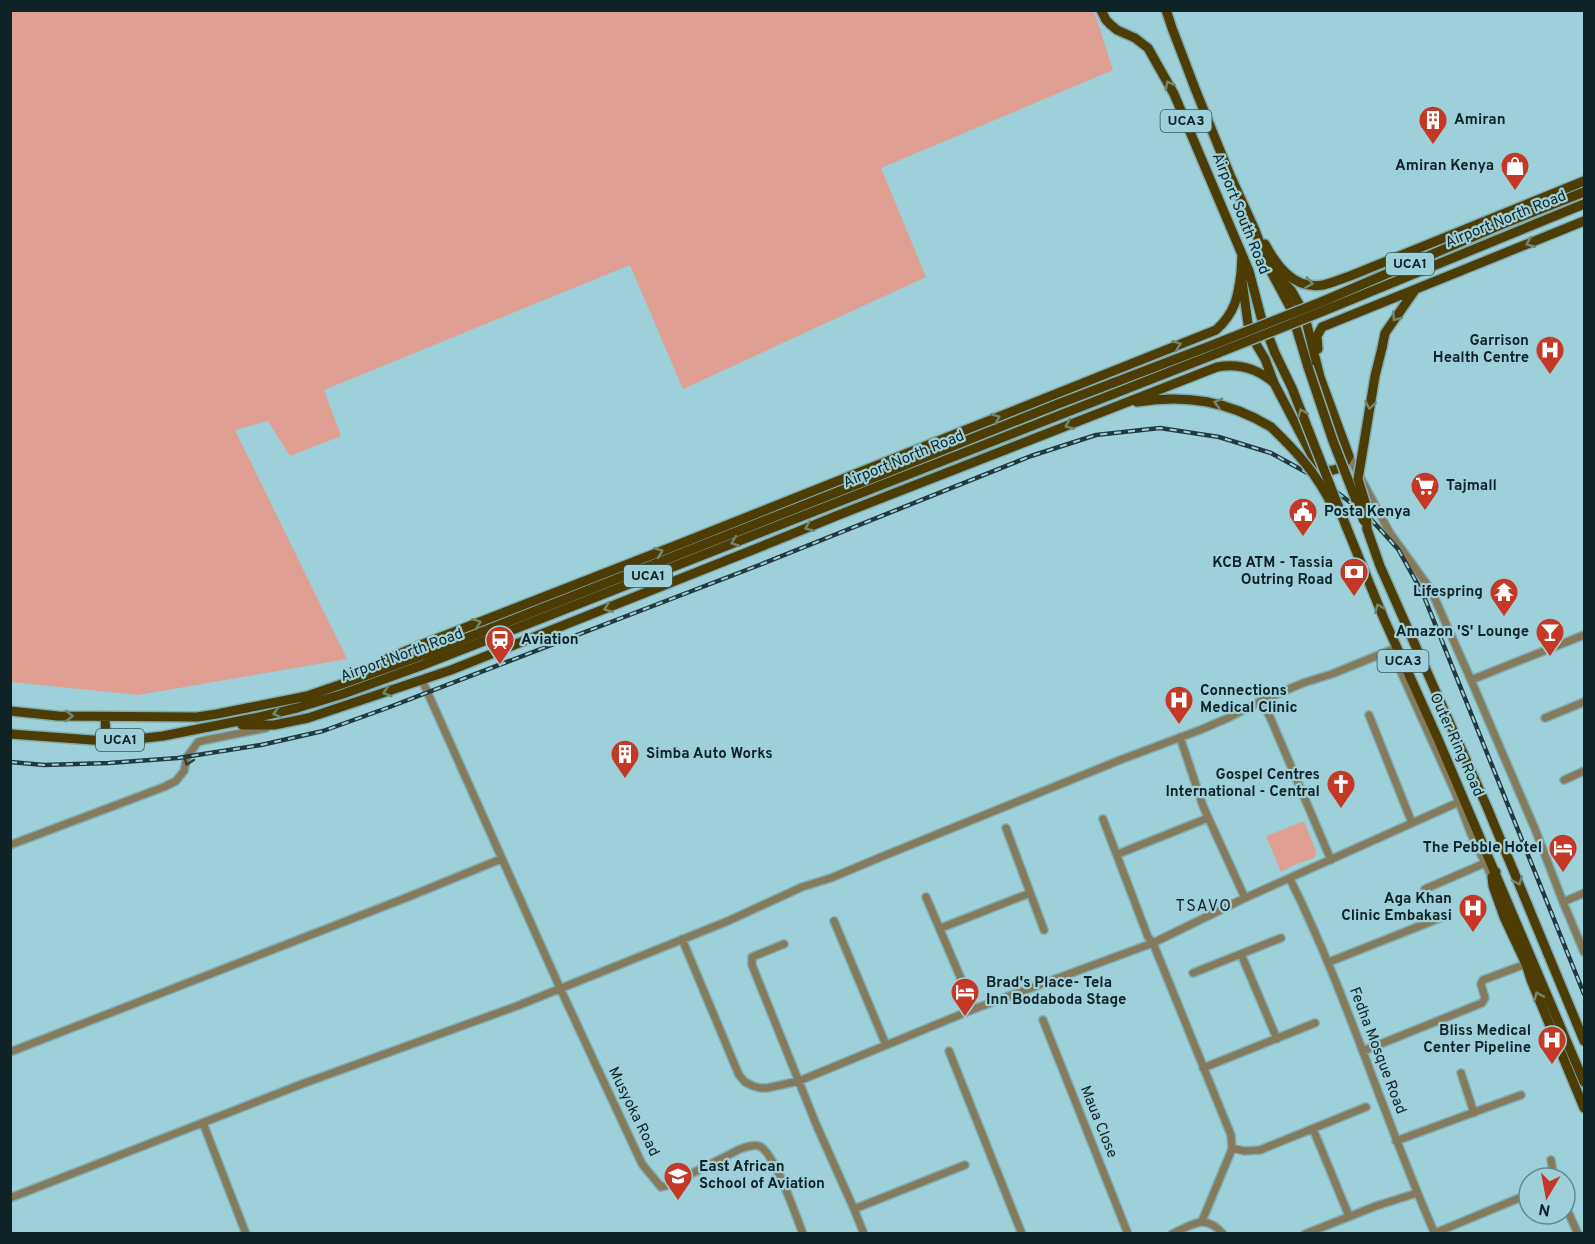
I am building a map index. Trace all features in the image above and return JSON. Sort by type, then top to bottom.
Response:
[{"type":"main road","name":"Airport South Road","points":[[1101,10],[1106,20],[1117,30],[1143,43],[1156,60],[1185,118],[1242,255],[1275,353]]},
{"type":"main road","name":"Airport South Road","points":[[1166,10],[1230,175],[1255,230],[1268,266],[1290,307],[1301,344]]},
{"type":"main road","name":"Airport North Road","points":[[1255,230],[1279,267],[1289,276],[1304,284],[1324,285],[1584,181]]},
{"type":"main road","name":"Airport North Road","points":[[10,711],[58,716],[178,718],[217,714],[307,696],[479,633],[1321,302],[1498,226],[1584,192]]},
{"type":"main road","name":"Airport North Road","points":[[10,734],[106,741],[128,740],[275,713],[343,694],[423,665],[1315,315],[1584,204]]},
{"type":"main road","name":"Airport North Road","points":[[1320,377],[1317,336],[1322,327],[1584,221]]},
{"type":"main road","points":[[1242,255],[1241,273],[1248,324],[1274,384],[1318,467],[1327,471],[1336,470],[1346,463],[1349,456]]},
{"type":"main road","points":[[1268,266],[1291,290],[1299,303],[1306,320],[1320,377]]},
{"type":"main road","name":"Airport North Road","points":[[367,674],[381,663],[408,650],[1209,333],[1222,324],[1230,314],[1237,299],[1241,273]]},
{"type":"main road","points":[[1367,529],[1366,505],[1358,479],[1375,376],[1386,333],[1417,288]]},
{"type":"main road","name":"Outer Ring Road","points":[[1301,344],[1332,441],[1380,566],[1583,1037]]},
{"type":"main road","name":"Outer Ring Road","points":[[1275,353],[1296,398],[1384,619],[1584,1082]]},
{"type":"main road","name":"Airport North Road","points":[[228,723],[274,726],[422,680],[1176,382],[1226,366],[1239,366],[1253,370],[1274,384]]},
{"type":"main road","name":"UCA1","points":[[1320,377],[1349,456]]},
{"type":"main road","points":[[1123,404],[1166,399],[1207,401],[1234,408],[1255,417],[1271,427],[1310,468],[1346,526]]},
{"type":"main road","points":[[841,513],[900,484],[930,466]]},
{"type":"main road","points":[[105,717],[106,741]]},
{"type":"main road","name":"UCA3","points":[[1494,874],[1493,886],[1504,917],[1526,964],[1584,1108]]},
{"type":"street","points":[[1349,456],[1390,533],[1431,590],[1539,837],[1584,952]]},
{"type":"street","points":[[1471,680],[1584,635]]},
{"type":"street","points":[[10,1198],[302,1084],[517,1006],[728,921],[802,888],[842,874],[1228,718],[1303,683],[1391,650],[1461,799],[1485,863],[1494,874]]},
{"type":"street","points":[[422,680],[560,988]]},
{"type":"street","points":[[1261,701],[1331,860]]},
{"type":"street","points":[[1545,718],[1584,702]]},
{"type":"street","points":[[1369,715],[1412,823]]},
{"type":"street","points":[[10,845],[176,781],[184,771],[187,757],[198,742],[274,726]]},
{"type":"street","points":[[1180,737],[1198,794],[1245,898]]},
{"type":"street","points":[[1564,780],[1584,771]]},
{"type":"street","points":[[682,939],[739,1075],[745,1082],[760,1088],[767,1088],[799,1081],[974,1008],[1153,943],[1461,799]]},
{"type":"street","points":[[1118,854],[1208,818]]},
{"type":"street","points":[[1104,819],[1148,937],[1153,943],[1231,1135],[1232,1148],[1202,1221]]},
{"type":"street","points":[[1006,828],[1044,930]]},
{"type":"street","points":[[10,1052],[501,859]]},
{"type":"street","points":[[1425,890],[1485,863]]},
{"type":"street","name":"Fedha Mosque Road","points":[[1290,879],[1329,962],[1396,1141],[1435,1233]]},
{"type":"street","points":[[941,928],[1030,893]]},
{"type":"street","points":[[1563,902],[1584,893]]},
{"type":"street","points":[[926,897],[974,1008]]},
{"type":"street","points":[[1329,962],[1445,916]]},
{"type":"street","points":[[834,921],[886,1045]]},
{"type":"street","points":[[1193,973],[1281,938]]},
{"type":"street","points":[[784,944],[755,956],[751,960],[816,1124],[864,1233]]},
{"type":"street","points":[[1241,954],[1277,1039]]},
{"type":"street","points":[[1363,1051],[1482,1003],[1485,998],[1481,984],[1483,980],[1526,964]]},
{"type":"street","name":"Musyoka Road","points":[[560,988],[642,1164],[661,1187],[741,1149],[752,1145],[758,1146],[766,1150],[774,1163],[802,1233]]},
{"type":"street","name":"Maua Close","points":[[1044,1020],[1128,1233]]},
{"type":"street","points":[[1583,1037],[1584,1021]]},
{"type":"street","points":[[1203,1068],[1315,1023]]},
{"type":"street","points":[[949,1051],[1022,1233]]},
{"type":"street","points":[[1461,1073],[1474,1113]]},
{"type":"street","points":[[1396,1141],[1521,1095]]},
{"type":"street","points":[[1232,1148],[1244,1151],[1260,1150],[1366,1107]]},
{"type":"street","points":[[203,1123],[246,1233]]},
{"type":"street","points":[[1313,1129],[1349,1216]]},
{"type":"street","points":[[1551,1160],[1552,1166]]},
{"type":"street","points":[[854,1209],[964,1165]]},
{"type":"street","points":[[1305,1233],[1417,1193]]},
{"type":"street","points":[[1435,1233],[1517,1199]]},
{"type":"street","points":[[1172,1233],[1202,1221],[1211,1223],[1223,1233]]},
{"type":"shaded area","points":[[10,11],[1094,11],[1113,70],[881,168],[926,277],[683,389],[630,265],[324,390],[341,436],[290,456],[268,421],[235,430],[347,659],[138,695],[11,682]]},
{"type":"shaded area","points":[[1304,821],[1316,851],[1314,858],[1281,872],[1266,836]]},
{"type":"railway","points":[[10,762],[44,765],[178,758],[261,745],[323,731],[762,564],[1031,456],[1096,435],[1160,428],[1219,437],[1271,453],[1322,481],[1367,515],[1398,549],[1423,594],[1584,994]]},
{"type":"place","name":"Amiran","points":[[1433,146]]},
{"type":"place","name":"Amiran Kenya","points":[[1515,192]]},
{"type":"place","name":"Garrison Health Centre","points":[[1550,376]]},
{"type":"place","name":"Tajmall","points":[[1425,512]]},
{"type":"place","name":"Posta Kenya","points":[[1303,538]]},
{"type":"place","name":"KCB ATM - Tassia Outring Road","points":[[1354,598]]},
{"type":"place","name":"Lifespring","points":[[1504,618]]},
{"type":"place","name":"Amazon 'S' Lounge","points":[[1550,658]]},
{"type":"place","name":"Aviation","points":[[500,666]]},
{"type":"place","name":"Connections Medical Clinic","points":[[1179,726]]},
{"type":"place","name":"Simba Auto Works","points":[[625,780]]},
{"type":"place","name":"Gospel Centres International - Central","points":[[1341,810]]},
{"type":"place","name":"The Pebble Hotel","points":[[1563,874]]},
{"type":"place","name":"Aga Khan Clinic Embakasi","points":[[1473,934]]},
{"type":"place","name":"Brad's Place- Tela Inn Bodaboda Stage","points":[[965,1018]]},
{"type":"place","name":"Bliss Medical Center Pipeline","points":[[1552,1066]]},
{"type":"place","name":"East African School of Aviation","points":[[678,1202]]},
{"type":"district","name":"TSAVO","points":[[1204,907]]}]
